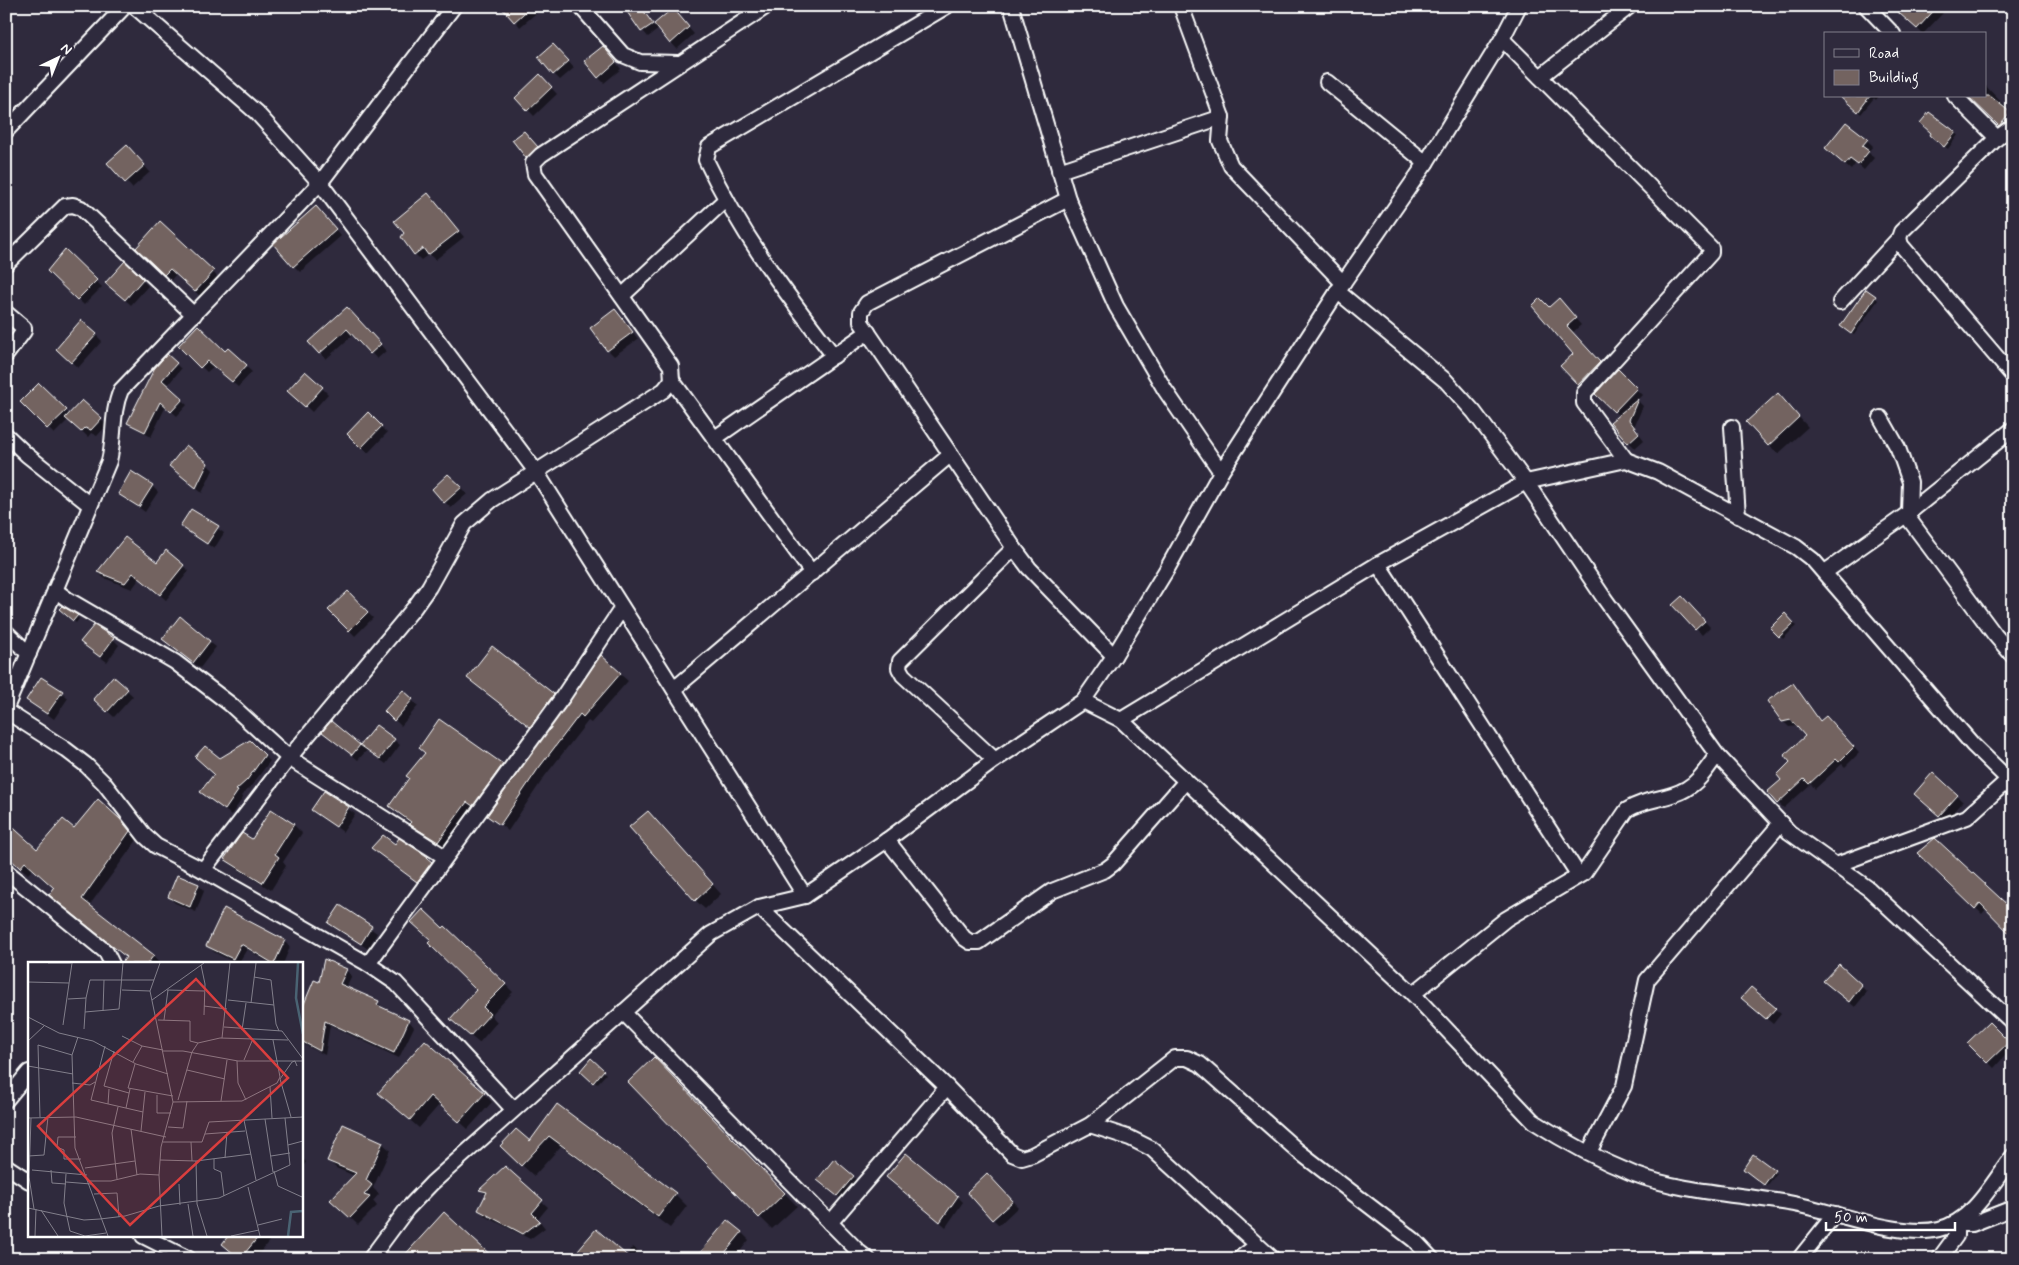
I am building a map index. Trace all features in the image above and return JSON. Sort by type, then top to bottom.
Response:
[{"type":"street","points":[[6,131],[126,6]]},
{"type":"street","points":[[134,6],[257,113],[320,183],[537,473],[805,896]]},
{"type":"street","points":[[454,6],[320,183],[194,316],[120,390],[115,403],[114,443],[109,461],[6,709],[65,749],[86,766],[104,783],[145,836],[156,846],[203,870],[368,964],[396,983],[513,1109]]},
{"type":"street","points":[[580,6],[622,55],[640,62],[678,63]]},
{"type":"street","points":[[767,6],[541,155],[534,163],[535,174],[671,366],[672,380],[812,573]]},
{"type":"street","points":[[834,356],[772,275],[725,200],[706,160],[709,147],[947,6]]},
{"type":"street","points":[[1010,6],[1068,199],[1116,306],[1165,390],[1221,472]]},
{"type":"street","points":[[1181,6],[1222,117],[1220,141],[1231,166],[1340,287],[1446,381],[1474,412],[1526,482],[1604,598],[1717,755],[1789,832],[1869,889],[2013,1023]]},
{"type":"street","points":[[370,1259],[407,1209],[513,1109],[711,934],[759,907],[805,896],[887,840],[995,760],[1083,701],[1114,656],[1167,569],[1221,472],[1340,287],[1426,163],[1502,39],[1519,6]]},
{"type":"street","points":[[1540,77],[1630,6]]},
{"type":"street","points":[[1866,6],[1891,32]]},
{"type":"street","points":[[1502,39],[1711,248],[1711,253],[1584,393],[1584,403],[1626,460]]},
{"type":"street","points":[[1327,82],[1426,163]]},
{"type":"street","points":[[1957,98],[1997,138]]},
{"type":"street","points":[[1059,171],[1222,117]]},
{"type":"street","points":[[1840,302],[1899,238],[1901,232],[1997,138],[2013,126]]},
{"type":"street","points":[[1068,199],[868,303],[861,312],[861,322],[950,455],[1029,568],[1114,656]]},
{"type":"street","points":[[622,296],[725,200]]},
{"type":"street","points":[[6,264],[66,206],[74,205],[81,208],[194,316]]},
{"type":"street","points":[[1899,238],[1901,245],[2013,376]]},
{"type":"street","points":[[6,314],[24,328],[21,337],[6,355]]},
{"type":"street","points":[[715,438],[868,332]]},
{"type":"street","points":[[203,870],[289,758],[414,608],[429,587],[464,524],[492,500],[664,390],[672,380]]},
{"type":"street","points":[[1881,418],[1898,448],[1910,482],[1908,513],[2012,652]]},
{"type":"street","points":[[1732,427],[1738,516]]},
{"type":"street","points":[[1825,572],[1908,513],[2013,429]]},
{"type":"street","points":[[6,435],[27,455],[90,505]]},
{"type":"street","points":[[674,689],[950,455]]},
{"type":"street","points":[[1121,720],[1378,564],[1526,482],[1626,460],[1658,472],[1796,548],[1825,572],[1973,745],[2010,782],[1967,818],[1836,865]]},
{"type":"street","points":[[995,760],[903,676],[899,668],[900,660],[1014,548]]},
{"type":"street","points":[[1378,564],[1576,871],[1580,874]]},
{"type":"street","points":[[55,590],[67,599],[176,662],[230,704],[289,758],[445,857]]},
{"type":"street","points":[[368,964],[562,698],[622,608]]},
{"type":"street","points":[[6,632],[29,654]]},
{"type":"street","points":[[1083,701],[1121,720],[1413,994],[1533,1121],[1554,1135],[1635,1174],[1679,1186],[1796,1204],[1911,1231],[1938,1230],[1956,1224],[1972,1224],[2013,1208]]},
{"type":"street","points":[[1413,994],[1506,919],[1584,873],[1627,810],[1635,805],[1684,790],[1698,781],[1717,755]]},
{"type":"street","points":[[887,840],[964,938],[970,942],[978,942],[1052,891],[1104,870],[1113,864],[1186,781]]},
{"type":"street","points":[[1590,1152],[1624,1086],[1648,980],[1781,824]]},
{"type":"street","points":[[6,871],[106,952],[111,962]]},
{"type":"street","points":[[759,907],[947,1088],[1012,1154],[1022,1158],[1032,1155],[1090,1125],[1175,1058],[1187,1058],[1200,1064],[1298,1151],[1414,1240],[1432,1259]]},
{"type":"street","points":[[623,1012],[830,1223],[860,1257]]},
{"type":"street","points":[[6,1100],[28,1073]]},
{"type":"street","points":[[830,1223],[947,1088]]},
{"type":"street","points":[[1090,1125],[1130,1138],[1152,1149],[1273,1259]]},
{"type":"street","points":[[1956,1224],[1969,1214],[2013,1156]]},
{"type":"street","points":[[6,1166],[28,1180]]},
{"type":"street","points":[[1798,1259],[1835,1214]]},
{"type":"street","points":[[1939,1259],[1956,1236],[1956,1224]]},
{"type":"street","points":[[147,1238],[189,1259]]},
{"type":"street","points":[[1239,1259],[1257,1245]]},
{"type":"building","points":[[500,6],[532,6],[514,22]]},
{"type":"building","points":[[623,6],[640,6],[653,24],[641,32]]},
{"type":"building","points":[[1891,6],[1938,6],[1917,29]]},
{"type":"building","points":[[673,8],[689,27],[670,44],[654,24]]},
{"type":"building","points":[[553,44],[569,61],[553,75],[538,57]]},
{"type":"building","points":[[603,46],[616,62],[598,78],[584,61]]},
{"type":"building","points":[[540,74],[552,87],[527,111],[515,98]]},
{"type":"building","points":[[1986,96],[1990,96],[2010,112],[1999,126],[1970,98],[1986,98]]},
{"type":"building","points":[[1842,98],[1868,98],[1858,112]]},
{"type":"building","points":[[1929,112],[1956,132],[1944,147],[1920,123]]},
{"type":"building","points":[[1846,122],[1868,139],[1862,146],[1869,151],[1858,165],[1850,159],[1845,165],[1825,148]]},
{"type":"building","points":[[524,131],[538,147],[526,158],[512,140]]},
{"type":"building","points":[[127,145],[145,165],[125,183],[107,163]]},
{"type":"building","points":[[428,193],[459,231],[428,255],[423,248],[414,255],[401,237],[404,233],[394,221]]},
{"type":"building","points":[[316,206],[336,229],[293,267],[273,244]]},
{"type":"building","points":[[160,221],[214,271],[195,292],[170,269],[164,275],[136,248]]},
{"type":"building","points":[[65,249],[97,280],[77,300],[47,271]]},
{"type":"building","points":[[125,261],[143,279],[125,300],[105,283]]},
{"type":"building","points":[[1866,289],[1876,296],[1851,334],[1840,326]]},
{"type":"building","points":[[1540,298],[1549,307],[1559,298],[1576,318],[1567,326],[1600,362],[1578,385],[1560,366],[1573,354],[1532,306]]},
{"type":"building","points":[[347,307],[381,344],[370,354],[347,329],[319,354],[308,342]]},
{"type":"building","points":[[615,309],[633,332],[607,351],[590,328]]},
{"type":"building","points":[[81,320],[97,334],[71,363],[56,349]]},
{"type":"building","points":[[198,325],[225,351],[228,348],[247,365],[232,382],[207,361],[200,368],[178,346]]},
{"type":"building","points":[[167,354],[177,363],[162,380],[183,399],[171,412],[160,402],[145,432],[127,423],[154,369]]},
{"type":"building","points":[[1618,369],[1637,388],[1614,412],[1595,394]]},
{"type":"building","points":[[305,371],[323,387],[305,407],[287,391]]},
{"type":"building","points":[[39,383],[67,410],[47,429],[20,402]]},
{"type":"building","points":[[1778,393],[1799,417],[1768,446],[1746,422]]},
{"type":"building","points":[[1638,399],[1629,420],[1639,433],[1628,443],[1610,422]]},
{"type":"building","points":[[82,400],[102,418],[91,430],[85,428],[81,432],[65,418]]},
{"type":"building","points":[[368,412],[382,426],[361,448],[347,434]]},
{"type":"building","points":[[186,445],[208,463],[196,488],[169,466]]},
{"type":"building","points":[[131,471],[153,485],[139,507],[118,494]]},
{"type":"building","points":[[448,474],[462,487],[444,503],[432,489]]},
{"type":"building","points":[[191,509],[219,526],[207,544],[180,526]]},
{"type":"building","points":[[125,537],[157,562],[166,550],[184,565],[160,595],[133,573],[125,583],[97,572]]},
{"type":"building","points":[[348,591],[368,612],[349,631],[328,610]]},
{"type":"building","points":[[1682,596],[1705,621],[1695,630],[1672,605]]},
{"type":"building","points":[[62,606],[78,615],[73,621],[59,609]]},
{"type":"building","points":[[1785,613],[1794,623],[1779,637],[1770,628]]},
{"type":"building","points":[[180,616],[210,641],[193,663],[162,639]]},
{"type":"building","points":[[94,625],[114,638],[100,657],[80,642]]},
{"type":"building","points":[[492,646],[554,694],[530,727],[467,678]]},
{"type":"building","points":[[601,655],[621,673],[583,717],[580,714],[538,769],[500,825],[487,816]]},
{"type":"building","points":[[113,676],[128,689],[107,712],[93,699]]},
{"type":"building","points":[[41,677],[63,691],[47,714],[26,700]]},
{"type":"building","points":[[1793,683],[1820,721],[1826,716],[1854,747],[1839,762],[1836,759],[1809,784],[1804,779],[1777,804],[1767,792],[1781,780],[1777,775],[1790,762],[1784,755],[1805,736],[1791,720],[1782,722],[1767,701]]},
{"type":"building","points":[[403,690],[413,699],[394,721],[384,711]]},
{"type":"building","points":[[439,719],[503,764],[473,806],[467,802],[438,842],[409,824],[411,822],[389,806],[409,778],[406,776],[425,753],[419,748]]},
{"type":"building","points":[[331,721],[360,745],[352,755],[322,732]]},
{"type":"building","points":[[376,725],[395,739],[380,759],[360,745]]},
{"type":"building","points":[[250,740],[265,755],[247,780],[236,790],[238,791],[225,810],[200,792],[214,774],[195,757],[205,746],[220,758]]},
{"type":"building","points":[[1933,772],[1958,795],[1939,816],[1914,794]]},
{"type":"building","points":[[324,791],[349,807],[336,827],[311,810]]},
{"type":"building","points":[[98,799],[130,831],[82,899],[154,955],[149,962],[122,962],[126,957],[49,895],[54,888],[25,862],[20,868],[6,855],[6,821],[37,849],[63,819],[74,828]]},
{"type":"building","points":[[271,809],[294,824],[275,854],[279,857],[262,883],[224,859],[242,833],[252,839]]},
{"type":"building","points":[[648,811],[713,884],[695,901],[629,827]]},
{"type":"building","points":[[383,835],[395,844],[399,838],[428,857],[432,862],[417,882],[371,848]]},
{"type":"building","points":[[1935,838],[2013,910],[2013,937],[1980,903],[1975,909],[1917,853]]},
{"type":"building","points":[[177,875],[199,884],[190,907],[168,897]]},
{"type":"building","points":[[340,905],[372,926],[361,944],[328,923]]},
{"type":"building","points":[[224,908],[285,940],[275,962],[271,962],[241,944],[233,959],[206,946]]},
{"type":"building","points":[[423,909],[443,928],[445,926],[506,984],[483,1007],[490,1014],[470,1036],[450,1019],[476,990],[428,943],[431,940],[411,922]]},
{"type":"building","points":[[324,959],[347,969],[340,984],[379,1001],[377,1005],[409,1020],[394,1053],[325,1021],[320,1051],[302,1042],[302,1009],[314,980],[319,982]]},
{"type":"building","points":[[1839,964],[1862,985],[1849,1002],[1823,981]]},
{"type":"building","points":[[1751,987],[1776,1008],[1766,1019],[1741,998]]},
{"type":"building","points":[[1989,1022],[2009,1042],[1987,1063],[1967,1043]]},
{"type":"building","points":[[425,1040],[485,1093],[459,1122],[430,1096],[410,1120],[378,1093]]},
{"type":"building","points":[[654,1057],[785,1193],[759,1218],[628,1082]]},
{"type":"building","points":[[591,1058],[604,1070],[593,1083],[580,1071]]},
{"type":"building","points":[[557,1104],[676,1193],[658,1217],[549,1136],[521,1166],[500,1146],[516,1129],[530,1141]]},
{"type":"building","points":[[343,1124],[383,1142],[366,1180],[372,1185],[364,1195],[370,1197],[350,1218],[330,1200],[356,1173],[327,1161]]},
{"type":"building","points":[[906,1153],[958,1196],[940,1222],[886,1177]]},
{"type":"building","points":[[1753,1154],[1775,1170],[1764,1185],[1743,1169]]},
{"type":"building","points":[[834,1159],[854,1176],[837,1196],[817,1180]]},
{"type":"building","points":[[505,1166],[543,1200],[532,1213],[540,1221],[523,1234],[478,1210],[487,1192],[479,1190]]},
{"type":"building","points":[[987,1173],[1013,1201],[992,1220],[967,1192]]},
{"type":"building","points":[[444,1212],[472,1238],[495,1259],[401,1259]]},
{"type":"building","points":[[727,1220],[742,1232],[720,1259],[695,1259]]},
{"type":"building","points":[[596,1229],[631,1259],[588,1259],[578,1250]]},
{"type":"building","points":[[226,1238],[257,1238],[240,1259],[222,1244]]}]
